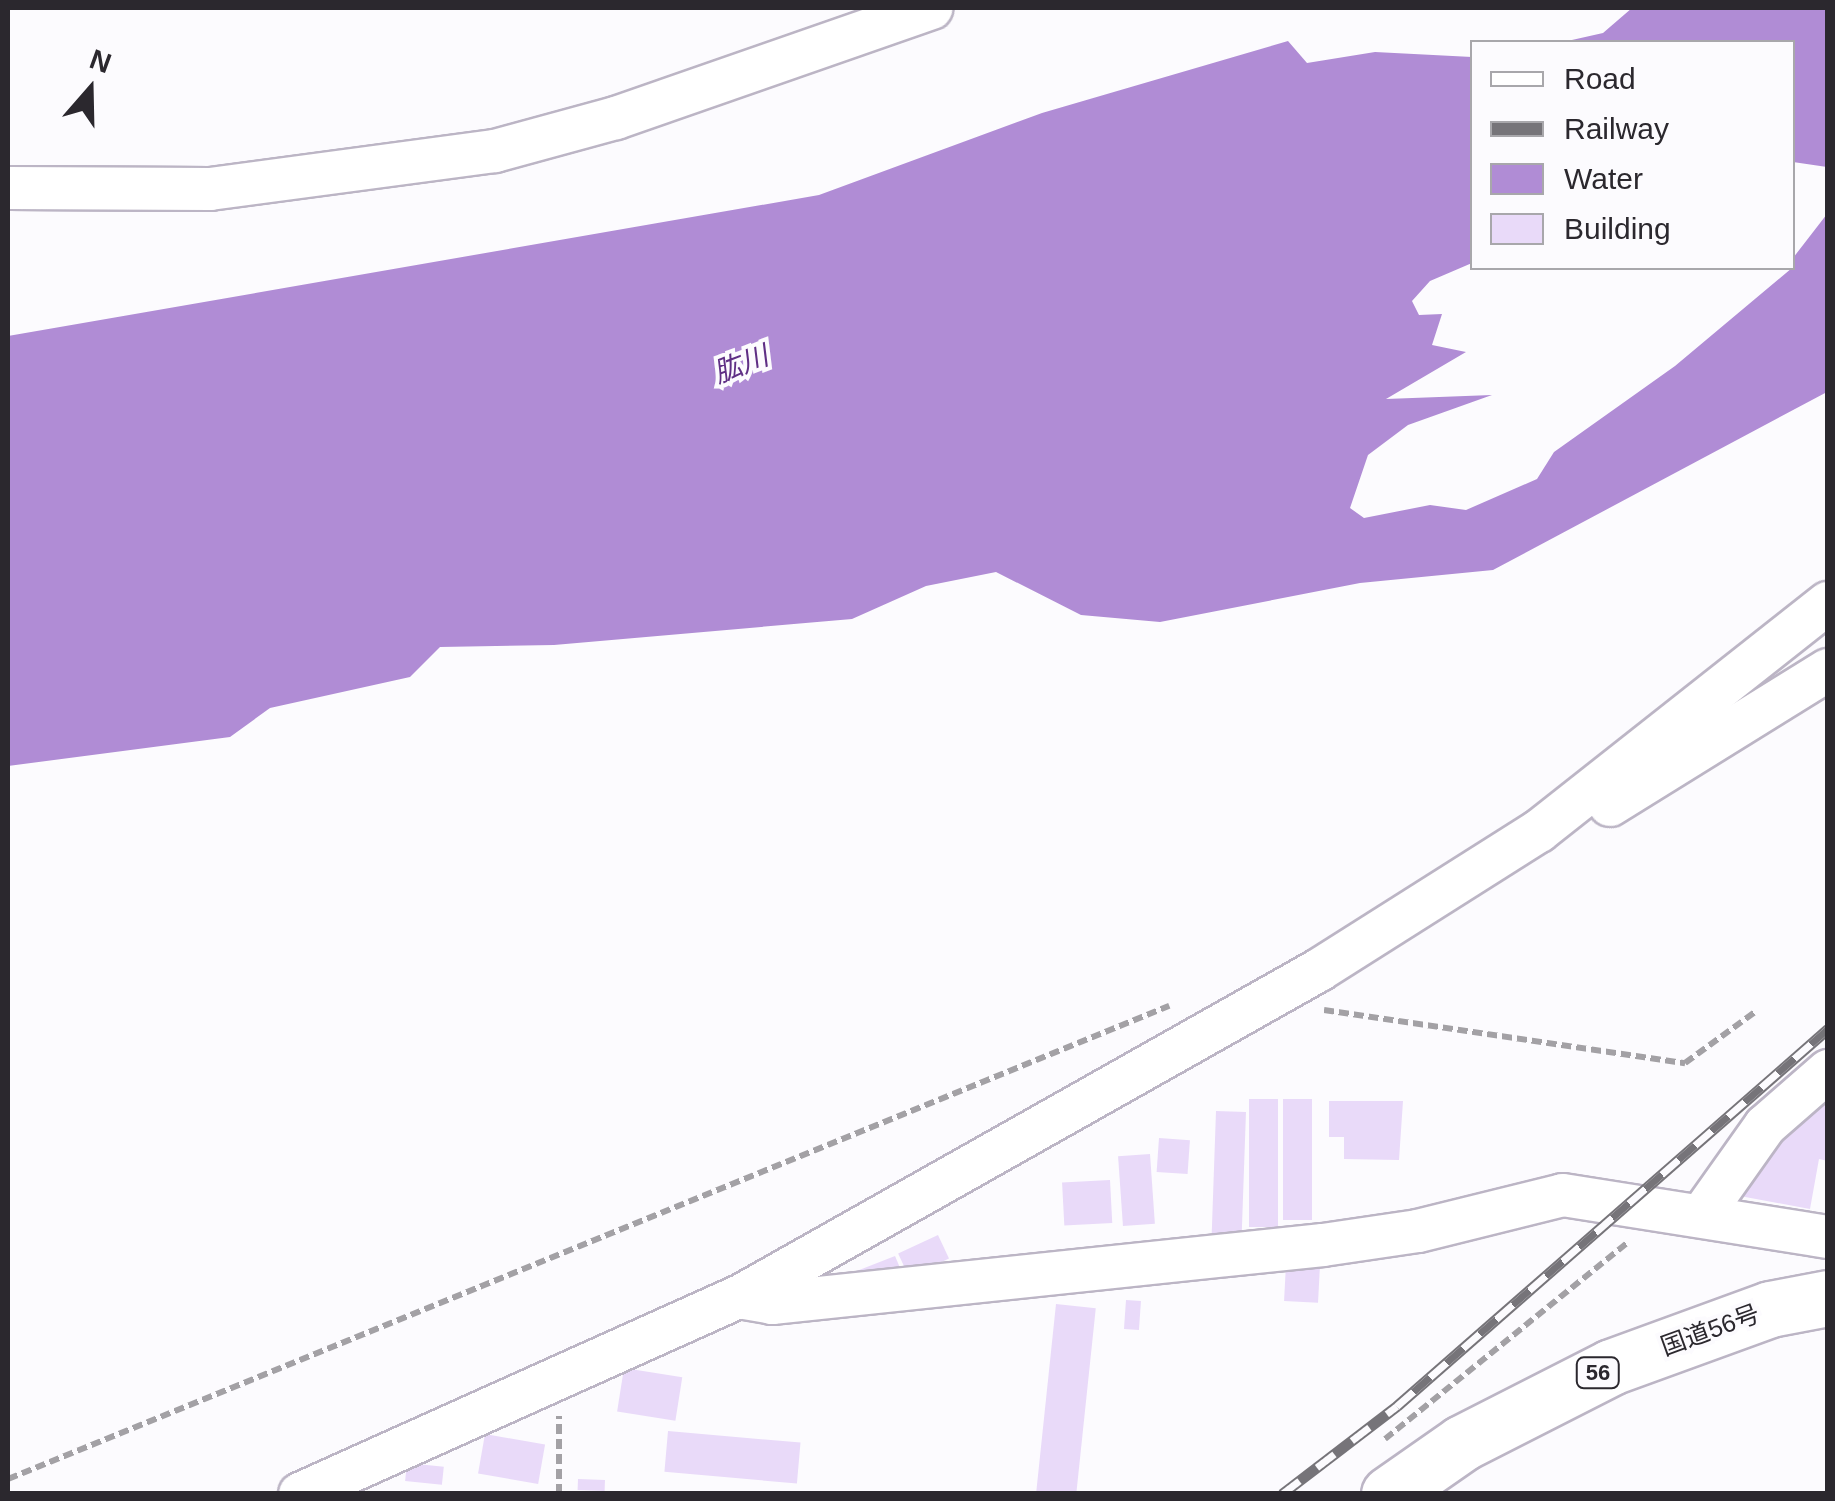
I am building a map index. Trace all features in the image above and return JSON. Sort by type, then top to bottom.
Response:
[{"type":"highway","name":"国道56号","points":[[1383,1471],[1462,1443],[1611,1366],[1770,1308],[1828,1298]]},
{"type":"street","points":[[8,188],[210,188],[496,151],[616,118],[855,19],[932,8]]},
{"type":"street","points":[[300,1494],[740,1298],[1263,1001],[1539,831],[1828,604]]},
{"type":"street","points":[[1539,831],[1610,805],[1828,670]]},
{"type":"street","points":[[1682,1214],[1765,1126],[1828,1071]]},
{"type":"street","points":[[740,1298],[772,1303],[1322,1245],[1418,1231],[1563,1194],[1828,1237]]},
{"type":"path","points":[[1263,1001],[1685,1064],[1754,1012]]},
{"type":"path","points":[[8,1479],[1180,1002]]},
{"type":"path","points":[[1383,1471],[1682,1214]]},
{"type":"path","points":[[559,1380],[559,1494]]},
{"type":"water","points":[[1632,8],[1827,8],[1827,167],[1795,162],[1795,40],[1572,40],[1603,33]]},
{"type":"water","name":"肱川","points":[[1288,41],[1307,63],[1375,52],[1470,57],[1470,264],[1430,281],[1412,301],[1419,315],[1442,314],[1432,345],[1466,352],[1386,399],[1492,395],[1408,425],[1368,455],[1350,508],[1364,518],[1430,505],[1466,510],[1537,479],[1554,452],[1675,366],[1790,270],[1795,270],[1795,255],[1827,214],[1827,392],[1493,570],[1360,583],[1160,622],[1081,615],[996,572],[926,586],[852,619],[554,645],[440,647],[410,677],[270,708],[230,737],[8,766],[8,336],[819,195],[1042,113]]},
{"type":"building","points":[[1828,1097],[1828,1161],[1819,1159],[1810,1209],[1740,1196],[1743,1180]]},
{"type":"building","points":[[1249,1099],[1278,1099],[1278,1227],[1249,1227]]},
{"type":"building","points":[[1283,1099],[1312,1099],[1312,1220],[1283,1220]]},
{"type":"building","points":[[1329,1101],[1403,1101],[1399,1160],[1344,1159],[1344,1137],[1329,1137]]},
{"type":"building","points":[[1216,1111],[1246,1112],[1242,1237],[1212,1236]]},
{"type":"building","points":[[1159,1138],[1190,1140],[1188,1174],[1157,1172]]},
{"type":"building","points":[[1150,1154],[1155,1224],[1123,1226],[1118,1156]]},
{"type":"building","points":[[1110,1180],[1112,1223],[1064,1225],[1062,1183]]},
{"type":"building","points":[[938,1235],[949,1259],[909,1277],[898,1254]]},
{"type":"building","points":[[895,1256],[906,1282],[849,1274]]},
{"type":"building","points":[[1286,1264],[1320,1266],[1318,1303],[1284,1301]]},
{"type":"building","points":[[1126,1300],[1141,1301],[1139,1330],[1124,1329]]},
{"type":"building","points":[[1056,1304],[1096,1308],[1076,1494],[1036,1494]]},
{"type":"building","points":[[624,1368],[682,1377],[675,1421],[617,1411]]},
{"type":"building","points":[[668,1431],[800,1443],[797,1483],[664,1472]]},
{"type":"building","points":[[485,1434],[545,1445],[538,1484],[478,1473]]},
{"type":"building","points":[[407,1463],[444,1467],[442,1485],[405,1481]]},
{"type":"building","points":[[578,1479],[605,1480],[605,1491],[578,1490]]},
{"type":"railway","points":[[1282,1494],[1397,1406],[1828,1029]]}]
